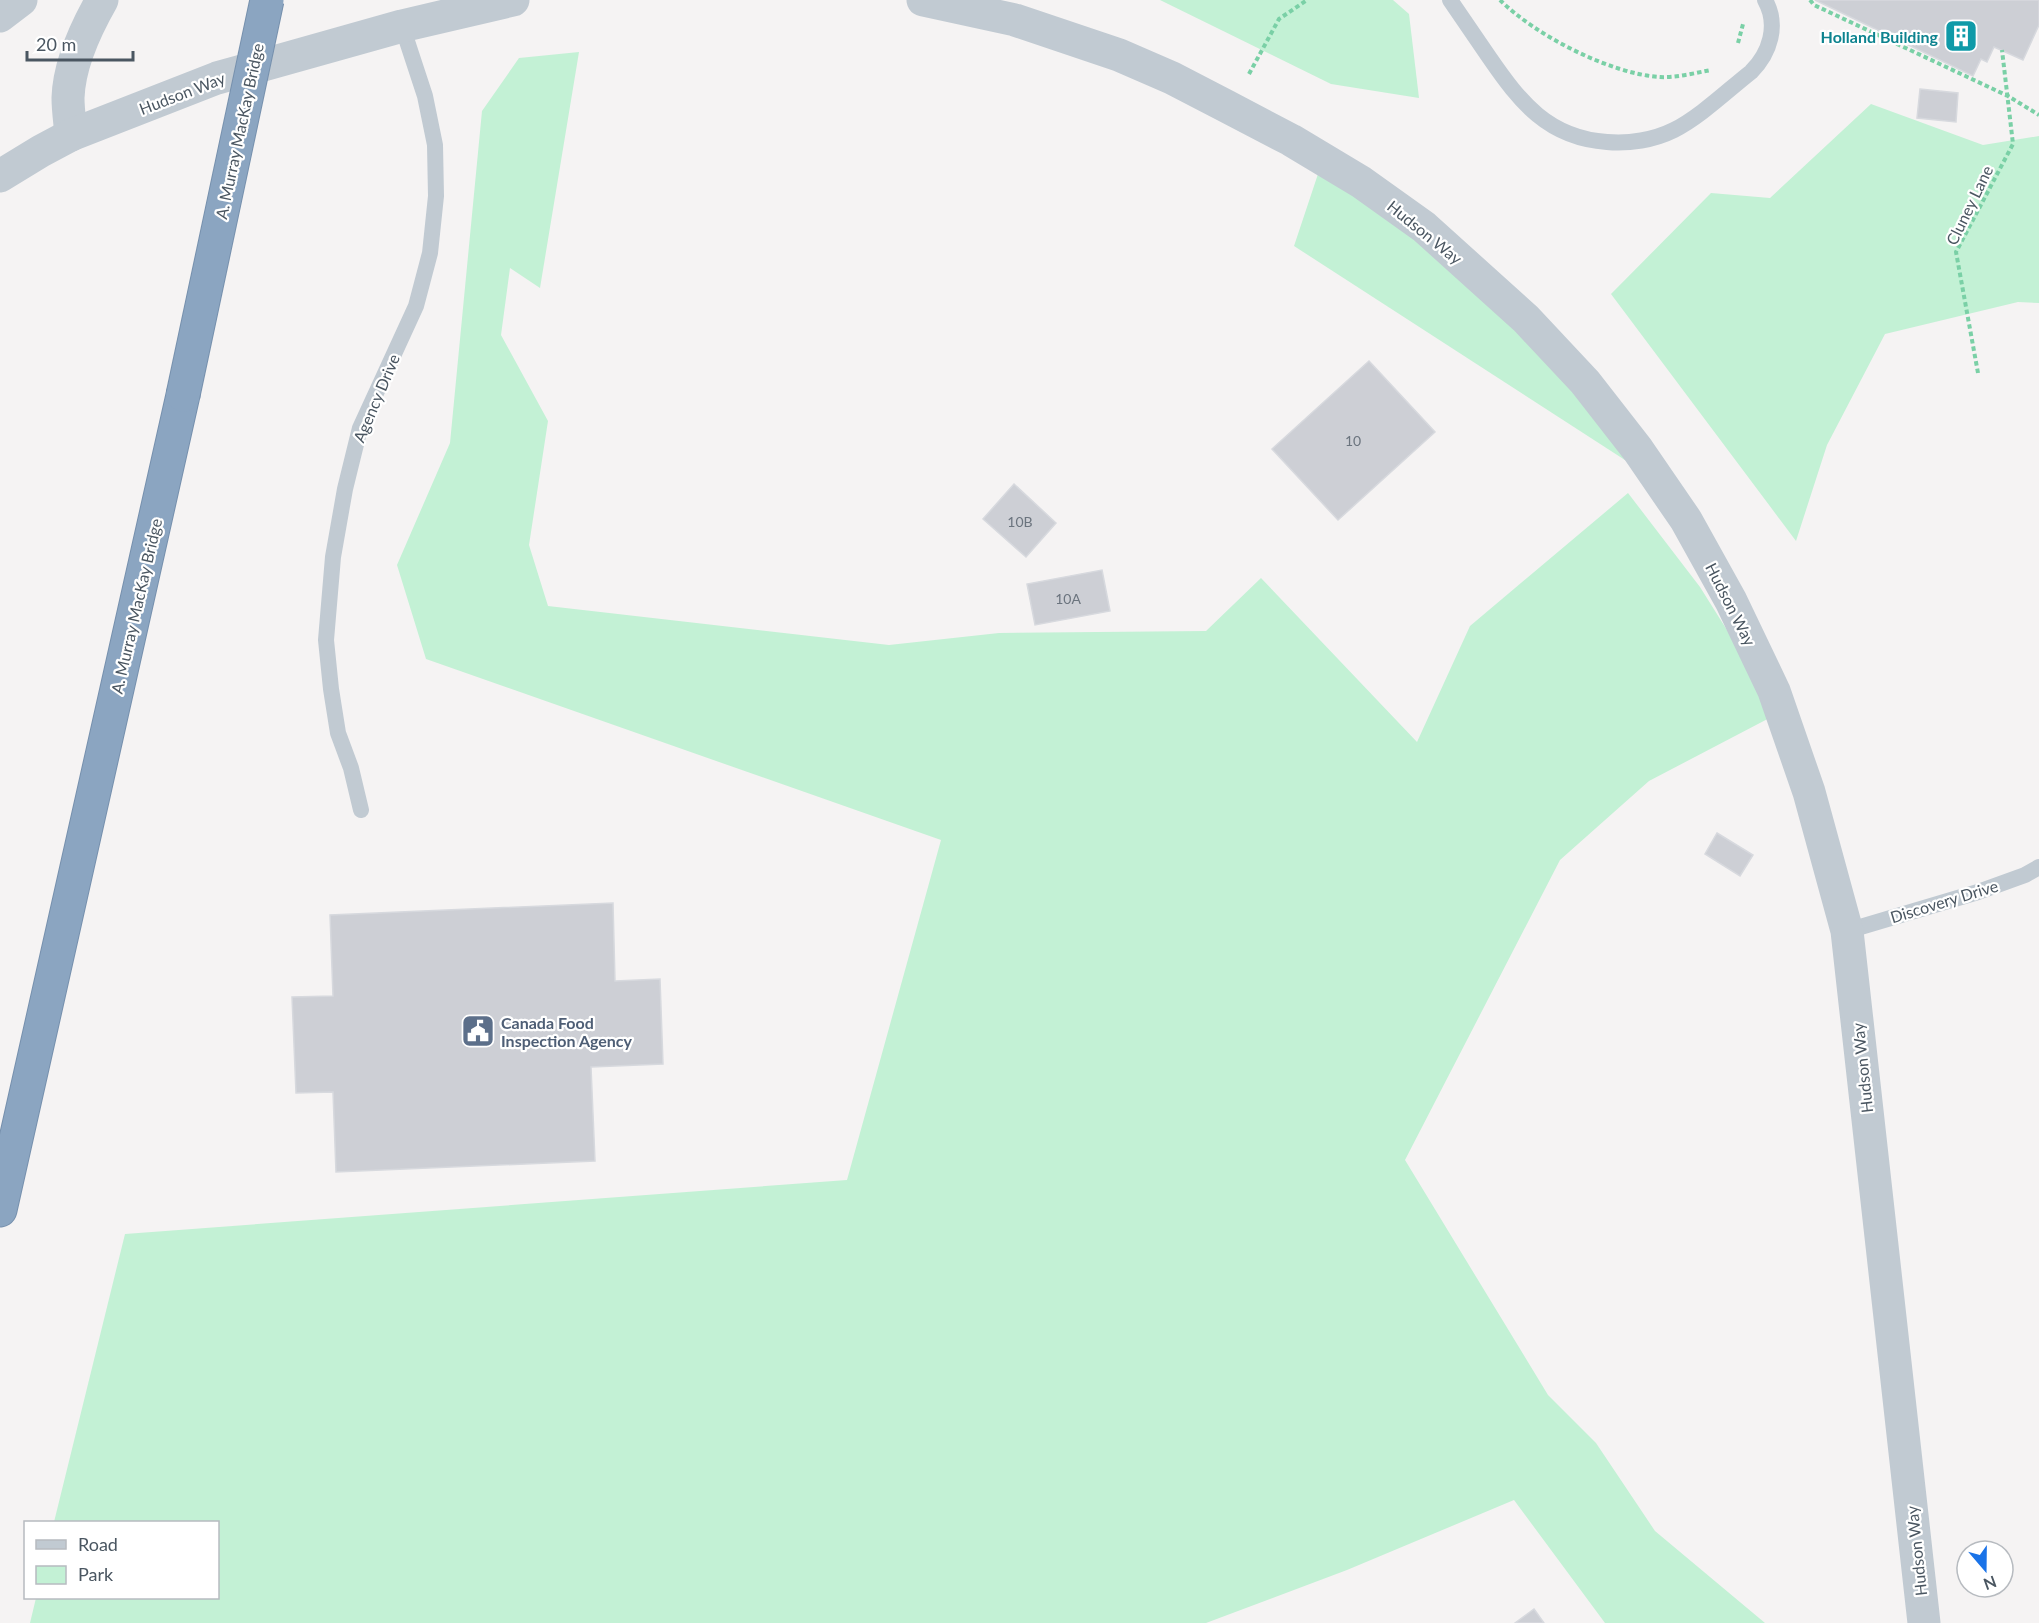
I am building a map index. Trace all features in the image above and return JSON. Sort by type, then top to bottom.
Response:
[{"type":"highway","name":"A. Murray MacKay Bridge","points":[[0,1210],[183,395],[267,0]]},
{"type":"street","points":[[0,16],[21,0]]},
{"type":"street","points":[[71,135],[68,98],[72,68],[102,0]]},
{"type":"street","name":"Hudson Way","points":[[0,176],[71,135],[218,78],[402,26],[513,0]]},
{"type":"street","name":"Hudson Way","points":[[923,0],[1015,20],[1119,55],[1172,78],[1291,140],[1361,182],[1424,227],[1526,319],[1585,382],[1638,450],[1686,520],[1731,601],[1774,691],[1809,792],[1847,931],[1924,1623]]},
{"type":"lane","points":[[1450,0],[1512,91],[1526,106],[1559,130],[1598,141],[1618,143],[1639,141],[1673,131],[1751,72],[1762,61],[1772,35],[1771,19],[1765,0]]},
{"type":"lane","name":"Agency Drive","points":[[361,810],[351,768],[338,733],[326,640],[333,557],[345,489],[360,428],[416,306],[430,253],[436,196],[435,145],[425,96],[402,26]]},
{"type":"lane","name":"Discovery Drive","points":[[1847,931],[1978,892],[2025,875],[2039,867]]},
{"type":"path","points":[[1249,74],[1279,19],[1307,0]]},
{"type":"path","points":[[1500,0],[1509,10],[1549,37],[1575,51],[1624,70],[1661,77],[1718,69]]},
{"type":"path","points":[[1810,0],[1814,5],[2008,96],[2039,116]]},
{"type":"path","points":[[1736,51],[1744,20]]},
{"type":"path","name":"Cluney Lane","points":[[1978,373],[1956,252],[2013,144],[2002,50]]},
{"type":"green space","points":[[1160,0],[1393,0],[1409,14],[1419,98],[1331,84]]},
{"type":"green space","points":[[579,52],[540,288],[510,268],[501,335],[548,421],[529,545],[548,606],[889,645],[999,633],[1206,631],[1261,578],[1417,742],[1470,626],[1628,493],[1700,587],[1779,713],[1649,781],[1560,860],[1405,1160],[1548,1395],[1596,1443],[1655,1531],[1765,1623],[1605,1623],[1514,1500],[1347,1570],[1206,1623],[30,1623],[36,1599],[219,1599],[219,1521],[54,1521],[125,1234],[847,1180],[941,840],[426,659],[397,565],[450,443],[482,111],[519,58]]},
{"type":"green space","points":[[1871,104],[1983,145],[2039,136],[2039,303],[2018,302],[1885,334],[1827,445],[1796,541],[1611,294],[1711,193],[1770,198]]},
{"type":"green space","points":[[1322,162],[1419,227],[1662,484],[1294,246]]},
{"type":"building","name":"Holland Building","points":[[1815,0],[2039,0],[2039,25],[2023,60],[1994,47],[1987,62],[1981,59],[1973,76]]},
{"type":"building","points":[[1920,89],[1958,93],[1956,122],[1917,118]]},
{"type":"building","points":[[1369,361],[1435,432],[1338,520],[1272,449]]},
{"type":"building","points":[[1014,484],[1056,523],[1026,557],[983,519]]},
{"type":"building","points":[[1102,570],[1110,611],[1035,625],[1027,584]]},
{"type":"building","points":[[1717,833],[1753,855],[1740,876],[1705,854]]},
{"type":"building","name":"Canada Food Inspection Agency","points":[[613,903],[615,981],[660,979],[663,1064],[591,1067],[595,1161],[336,1172],[333,1092],[296,1093],[292,997],[333,996],[330,915]]},
{"type":"building","points":[[1534,1609],[1544,1623],[1515,1623]]},
{"type":"place","name":"Holland Building","points":[[1961,36]]},
{"type":"place","name":"Canada Food Inspection Agency","points":[[478,1031]]}]
